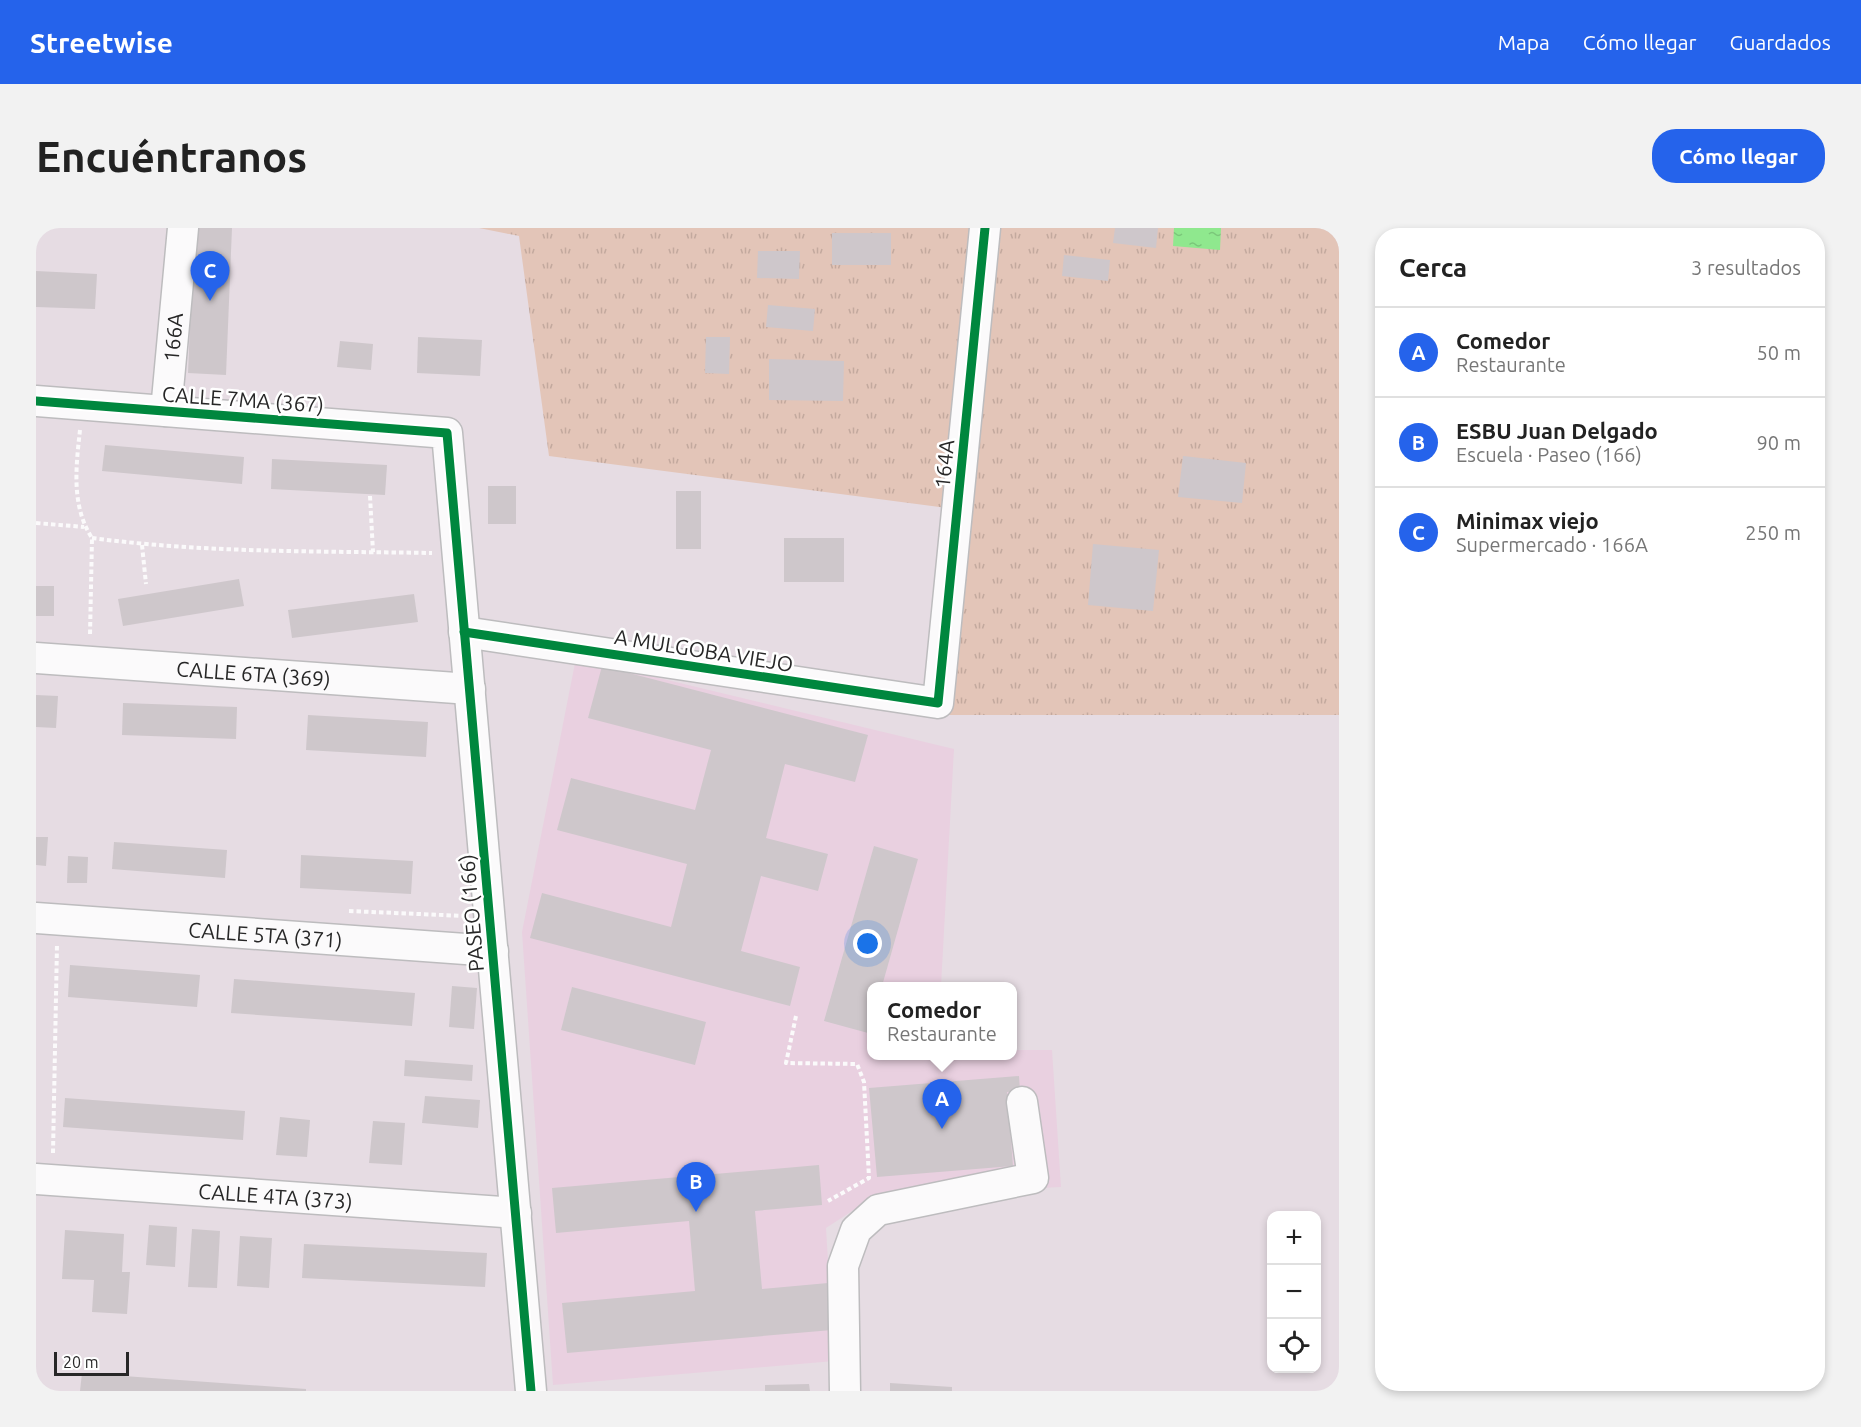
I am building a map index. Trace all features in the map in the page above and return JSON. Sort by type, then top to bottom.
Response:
[{"type":"street","name":"166A","points":[[166,411],[183,228]]},
{"type":"street","name":"164A","points":[[938,704],[985,228]]},
{"type":"street","name":"CALLE 7MA (367)","points":[[36,401],[447,433]]},
{"type":"street","name":"PASEO (166)","points":[[447,433],[531,1391]]},
{"type":"street","name":"A MULGOBA VIEJO","points":[[464,632],[938,704]]},
{"type":"street","name":"CALLE 6TA (369)","points":[[36,658],[470,690]]},
{"type":"street","name":"CALLE 5TA (371)","points":[[47,919],[493,951]]},
{"type":"street","points":[[845,1391],[843,1266],[856,1230],[878,1210],[1033,1178],[1022,1102]]},
{"type":"street","name":"CALLE 4TA (373)","points":[[44,1171],[516,1213]]},
{"type":"path","points":[[82,405],[75,477],[84,527],[92,538],[88,662]]},
{"type":"path","points":[[370,496],[373,552]]},
{"type":"path","points":[[36,523],[84,527]]},
{"type":"path","points":[[92,538],[142,545],[314,552],[458,554]]},
{"type":"path","points":[[142,545],[146,585]]},
{"type":"path","points":[[348,911],[467,917]]},
{"type":"path","points":[[44,1171],[47,919]]},
{"type":"path","points":[[796,1016],[786,1063],[857,1064],[864,1082],[868,1178],[828,1201]]},
{"type":"shaded area","points":[[576,658],[954,749],[941,982],[867,982],[867,1060],[1017,1060],[1017,1050],[1052,1050],[1061,1187],[875,1196],[826,1228],[834,1361],[553,1385],[522,932]]},
{"type":"green space","points":[[479,228],[1339,228],[1339,715],[949,715],[970,511],[549,456],[519,236]]},
{"type":"water","points":[[1174,228],[1221,228],[1220,250],[1173,246]]},
{"type":"building","points":[[194,228],[232,228],[226,375],[188,373]]},
{"type":"building","points":[[1115,228],[1158,228],[1156,248],[1113,243]]},
{"type":"building","points":[[832,233],[891,233],[891,265],[832,265]]},
{"type":"building","points":[[758,251],[800,251],[799,279],[757,278]]},
{"type":"building","points":[[1064,255],[1110,260],[1108,281],[1062,276]]},
{"type":"building","points":[[36,271],[97,274],[95,309],[36,307]]},
{"type":"building","points":[[768,305],[815,309],[813,331],[766,327]]},
{"type":"building","points":[[418,337],[482,340],[480,376],[417,373]]},
{"type":"building","points":[[706,337],[730,337],[729,374],[705,373]]},
{"type":"building","points":[[340,341],[373,344],[371,370],[337,367]]},
{"type":"building","points":[[769,359],[844,361],[843,401],[769,400]]},
{"type":"building","points":[[105,445],[244,457],[242,484],[102,471]]},
{"type":"building","points":[[1183,456],[1246,463],[1242,503],[1178,497]]},
{"type":"building","points":[[272,459],[387,465],[385,495],[271,489]]},
{"type":"building","points":[[488,486],[516,486],[516,524],[488,524]]},
{"type":"building","points":[[676,491],[701,491],[701,549],[676,549]]},
{"type":"building","points":[[784,538],[844,538],[844,582],[784,582]]},
{"type":"building","points":[[1093,544],[1159,550],[1153,611],[1088,605]]},
{"type":"building","points":[[239,579],[244,606],[123,626],[118,599]]},
{"type":"building","points":[[36,586],[54,586],[54,616],[36,616]]},
{"type":"building","points":[[414,594],[418,622],[292,638],[288,610]]},
{"type":"building","points":[[602,666],[868,735],[855,782],[785,764],[766,838],[828,854],[818,891],[761,876],[741,951],[800,967],[790,1006],[530,938],[542,893],[671,927],[687,864],[557,830],[571,778],[695,810],[711,750],[588,718]]},
{"type":"building","points":[[36,695],[58,696],[56,728],[36,727]]},
{"type":"building","points":[[123,703],[237,707],[236,739],[122,735]]},
{"type":"building","points":[[308,715],[428,722],[426,757],[306,750]]},
{"type":"building","points":[[36,837],[48,837],[46,866],[36,865]]},
{"type":"building","points":[[114,842],[227,850],[225,878],[112,869]]},
{"type":"building","points":[[874,846],[918,859],[883,982],[867,982],[867,1033],[824,1021]]},
{"type":"building","points":[[301,855],[413,861],[411,894],[300,888]]},
{"type":"building","points":[[68,856],[88,857],[87,883],[67,883]]},
{"type":"building","points":[[70,965],[200,975],[197,1007],[68,997]]},
{"type":"building","points":[[234,979],[415,993],[412,1026],[231,1013]]},
{"type":"building","points":[[452,986],[477,988],[474,1029],[449,1027]]},
{"type":"building","points":[[572,987],[706,1022],[695,1065],[561,1030]]},
{"type":"building","points":[[405,1060],[473,1065],[472,1081],[404,1076]]},
{"type":"building","points":[[1019,1076],[1020,1091],[1007,1092],[1013,1166],[877,1177],[869,1088]]},
{"type":"building","points":[[425,1096],[480,1100],[478,1128],[422,1123]]},
{"type":"building","points":[[65,1098],[245,1111],[243,1140],[63,1127]]},
{"type":"building","points":[[280,1117],[310,1120],[307,1157],[276,1155]]},
{"type":"building","points":[[373,1121],[405,1123],[402,1165],[369,1163]]},
{"type":"building","points":[[819,1165],[822,1205],[755,1211],[762,1289],[828,1283],[832,1330],[567,1353],[562,1303],[695,1291],[689,1221],[556,1233],[552,1188]]},
{"type":"building","points":[[149,1225],[177,1227],[175,1267],[146,1265]]},
{"type":"building","points":[[192,1229],[220,1231],[217,1288],[188,1287]]},
{"type":"building","points":[[65,1230],[124,1234],[122,1272],[130,1272],[127,1314],[92,1312],[94,1280],[62,1279]]},
{"type":"building","points":[[240,1236],[272,1238],[269,1288],[237,1286]]},
{"type":"building","points":[[304,1244],[487,1253],[485,1287],[302,1278]]},
{"type":"building","points":[[82,1373],[306,1389],[306,1391],[80,1391]]},
{"type":"building","points":[[890,1383],[952,1387],[952,1391],[890,1391]]},
{"type":"building","points":[[809,1384],[810,1391],[765,1391],[765,1385]]},
{"type":"cycle path","points":[[464,632],[938,703],[985,228]]},
{"type":"cycle path","points":[[36,401],[447,433],[531,1391]]},
{"type":"place","name":"Minimax viejo","points":[[210,301]]},
{"type":"place","name":"Comedor","points":[[942,1129]]},
{"type":"place","name":"ESBU Juan Delgado","points":[[696,1212]]}]
